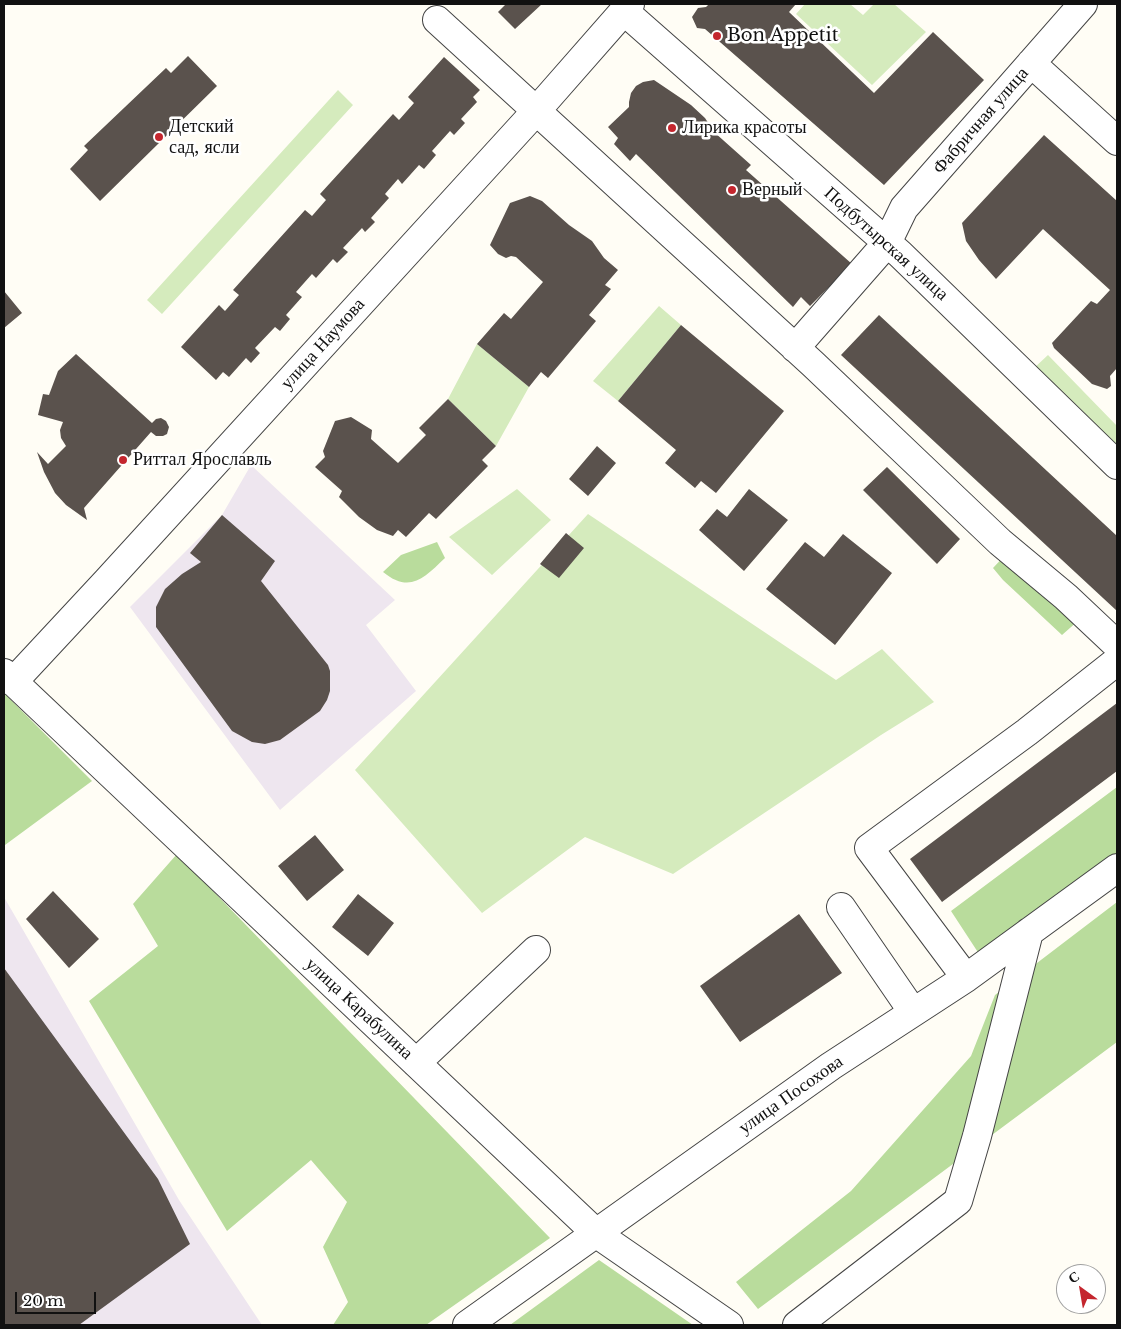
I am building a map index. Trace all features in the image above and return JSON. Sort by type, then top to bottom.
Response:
[{"type":"street","name":"Фабричная улица","points":[[795,348],[887,243],[904,208],[1083,4]]},
{"type":"street","name":"улица Наумова","points":[[8,678],[108,581],[537,110],[627,8]]},
{"type":"street","name":"Подбутырская улица","points":[[627,8],[887,243],[999,349],[1117,465]]},
{"type":"street","points":[[437,20],[795,348],[1000,542],[1066,597],[1117,645]]},
{"type":"street","points":[[1031,63],[1117,141]]},
{"type":"street","points":[[966,978],[869,848],[1027,732],[1117,661]]},
{"type":"street","name":"улица Карабулина","points":[[8,678],[597,1234],[729,1325]]},
{"type":"street","name":"улица Посохова","points":[[468,1325],[831,1066],[966,978],[1117,868]]},
{"type":"street","points":[[841,907],[913,1012]]},
{"type":"street","points":[[797,1325],[958,1201],[977,1136],[1029,932]]},
{"type":"street","points":[[416,1063],[536,950]]},
{"type":"shaded area","points":[[251,465],[395,600],[366,625],[416,691],[280,810],[130,607],[222,515]]},
{"type":"shaded area","points":[[4,897],[179,1200],[262,1325],[4,1325]]},
{"type":"green space","points":[[805,4],[850,4],[863,15],[874,4],[894,4],[926,32],[872,85],[796,14]]},
{"type":"green space","points":[[338,90],[353,105],[162,314],[147,300]]},
{"type":"green space","points":[[659,306],[681,325],[618,401],[593,381]]},
{"type":"green space","points":[[477,344],[529,387],[496,446],[448,399]]},
{"type":"green space","points":[[1048,355],[1117,426],[1117,451],[1033,369]]},
{"type":"green space","points":[[517,489],[551,520],[492,575],[449,537]]},
{"type":"green space","points":[[588,514],[836,680],[882,649],[934,702],[881,735],[673,874],[585,837],[482,913],[355,770]]},
{"type":"green space","points":[[437,542],[445,558],[430,572],[416,581],[409,583],[401,582],[383,572],[401,555]]},
{"type":"green space","points":[[1009,551],[1079,620],[1062,635],[1003,580],[993,568]]},
{"type":"green space","points":[[4,693],[92,781],[5,845],[4,844]]},
{"type":"green space","points":[[1117,787],[1117,859],[983,960],[951,911]]},
{"type":"green space","points":[[177,854],[550,1238],[426,1325],[333,1325],[348,1302],[323,1247],[347,1202],[311,1160],[227,1231],[89,1001],[158,946],[133,904]]},
{"type":"green space","points":[[1117,902],[1117,1042],[758,1309],[736,1282],[851,1191],[971,1056],[995,995]]},
{"type":"green space","points":[[599,1260],[693,1325],[510,1325]]},
{"type":"building","points":[[506,4],[542,4],[515,29],[498,12]]},
{"type":"building","points":[[709,4],[796,4],[789,12],[874,93],[933,32],[984,80],[884,185],[705,29],[697,28],[692,17],[698,8],[706,7]]},
{"type":"building","points":[[188,56],[217,86],[100,201],[70,169],[88,150],[84,146],[166,68],[171,73]]},
{"type":"building","points":[[444,57],[480,90],[473,97],[477,102],[461,119],[465,123],[454,135],[450,131],[432,151],[436,155],[424,169],[419,165],[402,184],[398,179],[385,194],[389,198],[371,218],[375,222],[365,232],[362,228],[343,248],[348,252],[337,263],[333,259],[316,278],[312,274],[296,292],[302,297],[286,315],[290,319],[280,331],[275,327],[255,348],[260,353],[251,363],[246,358],[229,377],[223,372],[216,380],[181,347],[219,305],[225,311],[239,295],[233,290],[305,210],[312,216],[326,200],[320,194],[393,114],[399,120],[414,103],[408,97]]},
{"type":"building","points":[[654,80],[691,105],[705,118],[714,132],[751,165],[746,170],[852,264],[810,306],[801,297],[793,307],[636,154],[630,161],[614,144],[618,138],[608,127],[629,107],[631,93],[636,86],[643,82]]},
{"type":"building","points":[[1044,135],[1117,201],[1117,368],[1110,376],[1111,386],[1107,389],[1092,384],[1054,348],[1052,343],[1091,301],[1097,304],[1110,290],[1043,229],[996,279],[979,260],[966,241],[962,223]]},
{"type":"building","points":[[530,196],[542,201],[569,225],[592,241],[604,258],[618,270],[605,285],[611,289],[589,315],[596,321],[548,378],[541,372],[529,387],[477,344],[504,313],[511,319],[543,282],[516,257],[506,258],[498,254],[490,245],[510,203]]},
{"type":"building","points":[[4,291],[22,313],[4,328]]},
{"type":"building","points":[[879,315],[1117,536],[1117,611],[841,355]]},
{"type":"building","points":[[681,325],[784,411],[716,493],[701,481],[695,488],[665,463],[676,450],[618,401]]},
{"type":"building","points":[[76,354],[152,423],[156,419],[161,418],[166,421],[169,427],[167,434],[163,436],[156,436],[151,432],[84,508],[87,520],[66,505],[55,493],[44,472],[37,452],[48,464],[66,446],[61,438],[60,430],[63,422],[38,415],[43,394],[49,395],[58,371]]},
{"type":"building","points":[[448,399],[496,446],[482,460],[488,466],[436,519],[429,513],[406,537],[398,530],[393,536],[377,530],[359,517],[339,497],[342,491],[315,467],[325,457],[323,451],[335,421],[351,417],[372,430],[371,439],[398,463],[426,435],[419,428]]},
{"type":"building","points":[[597,446],[616,463],[588,496],[569,479]]},
{"type":"building","points":[[887,467],[960,539],[937,564],[863,490]]},
{"type":"building","points":[[749,489],[788,520],[744,571],[699,530],[717,509],[727,517]]},
{"type":"building","points":[[222,515],[275,561],[261,581],[328,665],[330,671],[330,691],[320,711],[280,740],[265,744],[252,742],[232,731],[156,627],[156,607],[165,589],[182,574],[201,562],[190,553]]},
{"type":"building","points":[[566,533],[584,548],[559,578],[540,564]]},
{"type":"building","points":[[843,534],[892,573],[835,645],[766,589],[805,542],[824,557]]},
{"type":"building","points":[[1117,703],[1117,771],[942,902],[910,859]]},
{"type":"building","points":[[315,835],[344,870],[307,901],[278,866]]},
{"type":"building","points":[[53,891],[99,939],[69,968],[26,919]]},
{"type":"building","points":[[358,894],[394,923],[368,956],[332,927]]},
{"type":"building","points":[[799,914],[842,973],[740,1042],[700,986]]},
{"type":"building","points":[[4,968],[158,1179],[190,1244],[79,1325],[4,1325]]},
{"type":"place","name":"Bon Appetit","points":[[717,36]]},
{"type":"place","name":"Лирика красоты","points":[[672,128]]},
{"type":"place","name":"Детский сад, ясли","points":[[159,137]]},
{"type":"place","name":"Верный","points":[[732,190]]},
{"type":"place","name":"Риттал Ярославль","points":[[123,460]]}]
